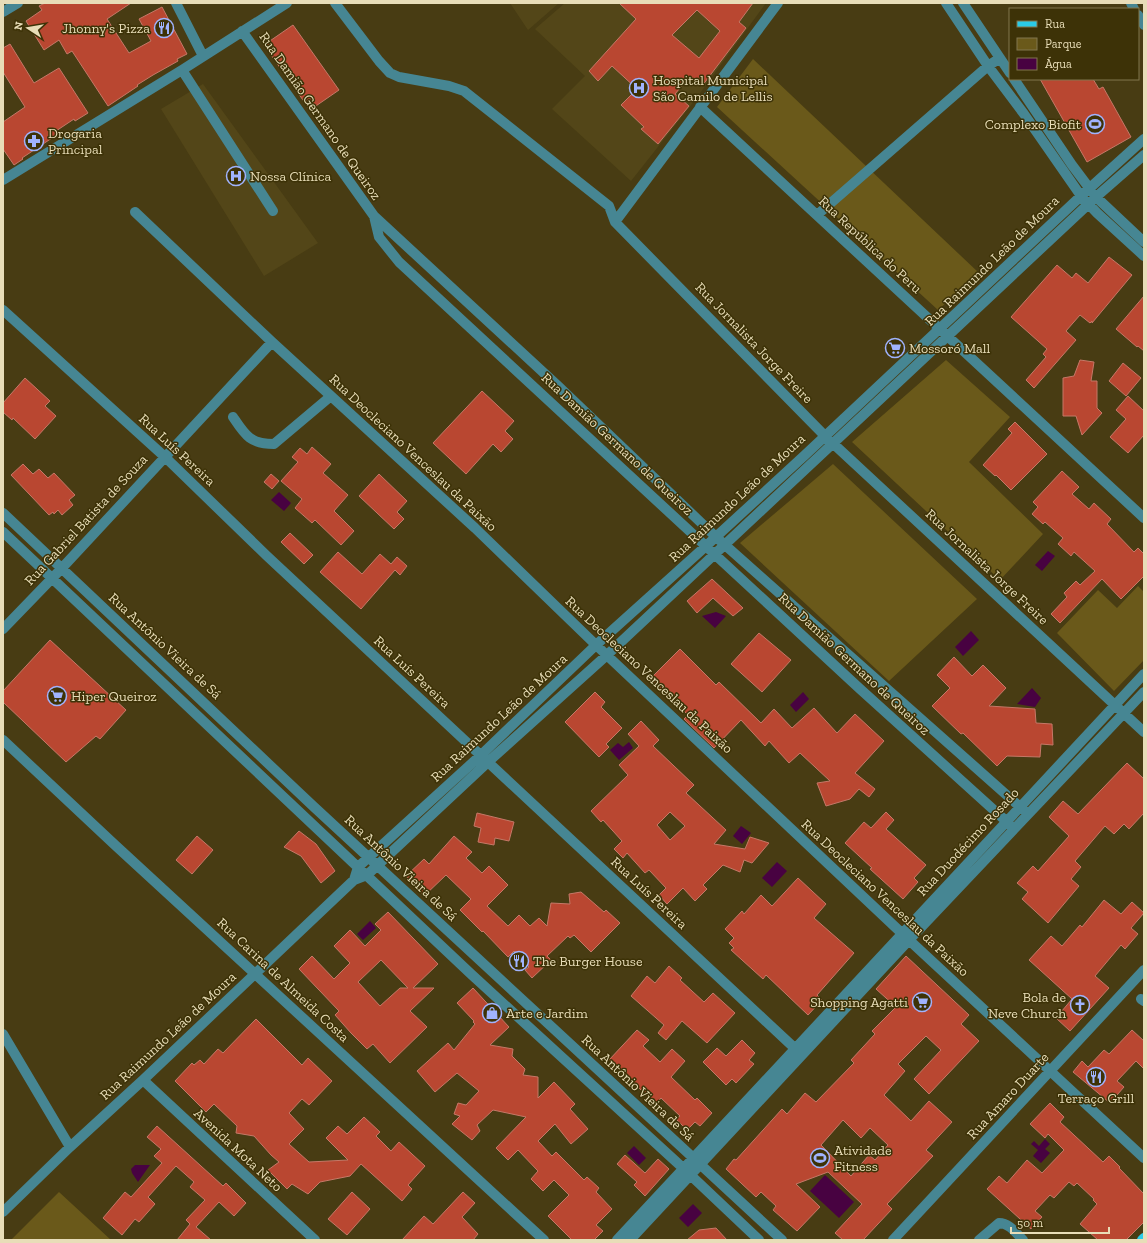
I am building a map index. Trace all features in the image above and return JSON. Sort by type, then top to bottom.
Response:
[{"type":"street","points":[[3,12],[18,3]]},
{"type":"street","points":[[176,3],[203,56]]},
{"type":"street","points":[[3,180],[182,70],[287,3]]},
{"type":"street","name":"Rua Jornalista Jorge Freire","points":[[334,3],[379,61],[390,72],[399,77],[449,86],[464,91],[609,206],[615,222],[833,444],[1114,706],[1144,732]]},
{"type":"street","points":[[615,222],[778,3]]},
{"type":"street","points":[[946,3],[988,66],[1088,205],[1144,256]]},
{"type":"street","points":[[963,3],[1009,72]]},
{"type":"street","name":"Rua Damião Germano de Queiroz","points":[[242,31],[374,216],[558,386],[716,537],[1028,814]]},
{"type":"street","points":[[817,215],[988,66],[1000,58]]},
{"type":"street","points":[[182,70],[273,211]]},
{"type":"street","points":[[1015,80],[1072,165],[1096,197],[1144,242]]},
{"type":"street","name":"Rua República do Peru","points":[[700,107],[1144,518]]},
{"type":"street","name":"Rua Raimundo Leão de Moura","points":[[3,1212],[354,880],[366,875],[488,762],[607,655],[710,550],[716,537],[940,330],[1144,138]]},
{"type":"street","name":"Rua Raimundo Leão de Moura","points":[[354,880],[358,867],[480,755],[596,645],[710,550],[724,544],[948,337],[1096,197],[1144,155]]},
{"type":"street","name":"Rua Deocleciano Venceslau da Paixão","points":[[135,212],[272,342],[475,528],[596,645],[905,937],[1144,1158]]},
{"type":"street","name":"Rua Damião Germano de Queiroz","points":[[374,216],[379,237],[399,262],[1013,829]]},
{"type":"street","name":"Rua Luís Pereira","points":[[3,310],[165,456],[273,562],[799,1052]]},
{"type":"street","name":"Rua Gabriel Batista de Souza","points":[[3,629],[62,568],[272,342]]},
{"type":"street","points":[[546,398],[558,386]]},
{"type":"street","points":[[233,417],[244,434],[252,440],[263,444],[274,444],[332,396]]},
{"type":"street","name":"Rua Antônio Vieira de Sá","points":[[3,513],[369,858],[782,1240]]},
{"type":"street","name":"Rua Antônio Vieira de Sá","points":[[3,532],[51,579],[471,974],[683,1168],[759,1240]]},
{"type":"street","name":"Rua Duodécimo Rosado","points":[[630,1240],[701,1165],[799,1052],[905,937],[1006,821],[1144,674]]},
{"type":"street","name":"Rua Duodécimo Rosado","points":[[905,937],[1028,814],[1144,692]]},
{"type":"street","name":"Rua Carina de Almeida Costa","points":[[3,740],[254,974],[544,1240]]},
{"type":"street","name":"Rua Amaro Duarte","points":[[892,1240],[1144,970]]},
{"type":"street","points":[[3,1034],[70,1147]]},
{"type":"street","name":"Rua Duodécimo Rosado","points":[[617,1240],[683,1168],[799,1052]]},
{"type":"street","name":"Avenida Mota Neto","points":[[143,1080],[315,1240]]},
{"type":"street","points":[[979,1240],[999,1223],[1004,1223],[1023,1240]]},
{"type":"shaded area","points":[[510,3],[559,3],[528,30]]},
{"type":"shaded area","name":"Hospital Municipal São Camilo de Lellis","points":[[565,3],[766,3],[695,100],[631,181],[552,109],[585,76],[535,29]]},
{"type":"shaded area","name":"Nossa Clínica","points":[[203,84],[318,243],[264,276],[161,109]]},
{"type":"green space","points":[[753,59],[979,273],[938,310],[717,107]]},
{"type":"green space","points":[[946,360],[1010,417],[969,462],[1043,534],[1000,580],[852,442]]},
{"type":"green space","points":[[833,464],[977,599],[889,681],[740,543]]},
{"type":"green space","points":[[1138,586],[1144,592],[1144,660],[1114,691],[1057,633],[1098,590],[1117,608]]},
{"type":"green space","points":[[59,1192],[111,1240],[11,1240]]},
{"type":"water","points":[[279,492],[291,503],[284,511],[271,500]]},
{"type":"water","points":[[1048,551],[1055,556],[1042,571],[1035,565]]},
{"type":"water","points":[[716,612],[726,616],[715,628],[702,616]]},
{"type":"water","points":[[971,631],[979,640],[963,656],[955,647]]},
{"type":"water","points":[[1032,688],[1041,698],[1035,707],[1017,704]]},
{"type":"water","points":[[803,692],[809,699],[796,712],[790,705]]},
{"type":"water","points":[[629,742],[633,748],[619,760],[610,750],[618,743],[623,747]]},
{"type":"water","points":[[741,826],[751,833],[742,844],[733,836]]},
{"type":"water","points":[[777,862],[787,871],[772,887],[762,878]]},
{"type":"water","points":[[370,921],[376,928],[363,940],[357,934]]},
{"type":"water","points":[[1045,1139],[1050,1144],[1045,1149],[1050,1153],[1041,1163],[1033,1156],[1038,1150],[1031,1144],[1034,1141],[1039,1146]]},
{"type":"water","points":[[634,1146],[646,1158],[639,1165],[627,1153]]},
{"type":"water","points":[[135,1165],[150,1165],[138,1182],[131,1169]]},
{"type":"water","points":[[825,1175],[854,1202],[839,1218],[810,1191]]},
{"type":"water","points":[[693,1204],[702,1213],[688,1227],[679,1218]]},
{"type":"building","points":[[45,3],[131,3],[107,19],[129,53],[151,41],[139,19],[162,7],[187,54],[177,59],[178,61],[137,85],[138,86],[108,106],[72,51],[67,54],[59,40],[44,50],[26,21],[42,10],[39,6]]},
{"type":"building","points":[[619,3],[753,3],[739,22],[746,28],[702,86],[690,76],[675,94],[689,106],[658,144],[641,129],[644,127],[621,105],[637,89],[612,66],[598,81],[589,71],[636,19]],"holes":[[[697,10],[720,31],[699,58],[672,35]]]},
{"type":"building","points":[[293,25],[339,90],[310,110],[264,45]]},
{"type":"building","points":[[10,44],[34,83],[59,68],[88,113],[75,121],[74,119],[56,131],[58,134],[14,165],[3,149],[3,122],[25,107],[3,72],[3,48]]},
{"type":"building","name":"Complexo Biofit","points":[[1041,80],[1094,80],[1099,89],[1103,87],[1131,137],[1087,162]]},
{"type":"building","points":[[1109,257],[1132,275],[1092,323],[1092,321],[1090,323],[1080,315],[1066,331],[1076,340],[1034,388],[1026,380],[1046,357],[1043,354],[1047,349],[1011,317],[1057,265],[1072,278],[1076,273],[1088,283]]},
{"type":"building","points":[[1144,296],[1144,351],[1116,329]]},
{"type":"building","points":[[1080,360],[1094,362],[1091,381],[1097,381],[1097,408],[1102,413],[1082,435],[1076,416],[1063,416],[1063,378],[1074,376]]},
{"type":"building","points":[[1123,363],[1141,378],[1126,396],[1109,381]]},
{"type":"building","points":[[25,378],[50,401],[45,406],[56,416],[35,439],[13,418],[12,420],[3,412],[3,403]]},
{"type":"building","points":[[482,391],[514,421],[505,431],[513,439],[501,452],[493,444],[466,474],[433,443]]},
{"type":"building","points":[[1128,396],[1144,411],[1144,435],[1128,453],[1110,437],[1126,419],[1116,410]]},
{"type":"building","points":[[1015,422],[1047,454],[1011,490],[983,465],[1012,433],[1008,429]]},
{"type":"building","points":[[312,447],[331,464],[323,473],[348,495],[334,511],[354,531],[341,545],[315,520],[312,523],[295,508],[302,499],[281,481],[298,462],[292,457],[300,448],[307,454]]},
{"type":"building","points":[[23,464],[33,474],[39,469],[48,478],[54,473],[75,495],[69,500],[73,505],[62,515],[58,510],[54,514],[53,512],[49,515],[11,475]]},
{"type":"building","points":[[1062,471],[1079,487],[1072,494],[1089,509],[1094,503],[1111,519],[1107,524],[1134,552],[1138,548],[1144,554],[1144,576],[1121,599],[1102,579],[1060,623],[1051,614],[1067,597],[1064,593],[1076,581],[1080,585],[1095,571],[1074,552],[1071,556],[1058,544],[1063,538],[1045,522],[1043,524],[1032,514],[1038,507],[1033,502]]},
{"type":"building","points":[[271,474],[279,481],[272,489],[264,482]]},
{"type":"building","points":[[379,474],[407,501],[397,512],[404,519],[394,529],[359,496]]},
{"type":"building","points":[[290,533],[313,555],[304,564],[281,542]]},
{"type":"building","points":[[338,552],[362,574],[380,554],[391,564],[397,557],[407,566],[400,575],[395,570],[361,609],[320,572]]},
{"type":"building","points":[[712,579],[743,608],[733,616],[713,598],[697,613],[687,601]]},
{"type":"building","points":[[759,633],[791,660],[762,692],[731,664]]},
{"type":"building","name":"Hiper Queiroz","points":[[50,640],[126,710],[100,739],[96,736],[66,762],[3,702],[3,691]]},
{"type":"building","points":[[680,649],[716,685],[719,682],[761,723],[774,709],[792,728],[814,708],[837,733],[855,714],[884,741],[855,773],[875,789],[869,797],[859,789],[850,799],[826,806],[817,783],[830,781],[800,753],[789,763],[769,741],[765,746],[741,720],[714,748],[684,719],[688,715],[650,679]]},
{"type":"building","points":[[954,657],[972,676],[983,665],[1006,688],[989,706],[1035,709],[1036,723],[1052,724],[1053,745],[1041,744],[1040,757],[1007,756],[997,766],[963,733],[961,734],[932,706],[950,688],[937,675]]},
{"type":"building","points":[[595,692],[605,702],[601,707],[622,728],[606,744],[609,747],[599,757],[565,722]]},
{"type":"building","points":[[641,721],[659,740],[653,746],[694,785],[686,793],[726,830],[714,844],[745,849],[750,837],[769,843],[752,863],[744,860],[740,872],[723,865],[703,885],[707,889],[695,901],[683,888],[667,904],[659,895],[666,888],[649,870],[645,873],[627,853],[623,858],[614,849],[622,841],[603,820],[601,822],[591,811],[628,775],[619,765],[639,746],[628,734]],"holes":[[[670,812],[685,826],[670,840],[657,825]]]},
{"type":"building","points":[[1127,763],[1144,779],[1144,813],[1129,829],[1124,824],[1114,834],[1105,826],[1075,861],[1081,867],[1071,879],[1079,886],[1048,923],[1022,899],[1028,892],[1017,883],[1033,866],[1038,871],[1069,836],[1049,817],[1063,801],[1078,814]]},
{"type":"building","points":[[886,812],[894,820],[886,829],[926,865],[914,878],[918,882],[903,899],[870,869],[872,868],[845,843],[864,822],[871,828]]},
{"type":"building","points":[[477,813],[514,822],[509,841],[495,838],[494,845],[478,842],[481,828],[474,826]]},
{"type":"building","points":[[299,831],[316,844],[335,871],[321,883],[301,856],[284,847]]},
{"type":"building","points":[[197,836],[213,850],[192,874],[176,860]]},
{"type":"building","points":[[454,836],[472,852],[466,858],[482,873],[489,866],[508,885],[487,906],[508,926],[519,915],[530,926],[539,918],[547,926],[551,903],[570,904],[569,894],[581,892],[604,912],[606,910],[620,923],[591,952],[574,935],[570,938],[568,936],[547,956],[551,960],[532,978],[525,970],[529,967],[514,951],[508,957],[460,910],[471,899],[446,875],[424,896],[406,876],[424,859],[429,864]]},
{"type":"building","points":[[798,878],[826,904],[814,918],[854,953],[817,995],[822,1000],[808,1015],[766,975],[763,979],[731,950],[734,948],[729,943],[734,938],[725,929],[742,911],[744,914],[761,895],[772,906]]},
{"type":"building","points":[[1104,900],[1121,914],[1132,902],[1144,913],[1131,928],[1138,934],[1125,949],[1121,945],[1095,976],[1109,988],[1070,1031],[1056,1018],[1072,999],[1029,960],[1051,936],[1062,946],[1080,925],[1082,927]]},
{"type":"building","points":[[388,912],[438,964],[413,988],[434,988],[410,1011],[427,1027],[390,1063],[373,1044],[367,1049],[351,1033],[335,1015],[339,1011],[299,969],[312,956],[334,979],[350,963],[334,946],[350,930],[365,946],[381,930],[375,924]],"holes":[[[381,960],[408,988],[400,988],[380,1006],[358,982]]]},
{"type":"building","points":[[906,956],[969,1015],[961,1024],[979,1041],[929,1094],[914,1079],[941,1050],[926,1036],[898,1064],[905,1071],[884,1095],[911,1121],[929,1101],[952,1122],[926,1150],[933,1156],[887,1204],[892,1209],[863,1240],[843,1240],[835,1233],[862,1204],[828,1172],[796,1184],[820,1207],[797,1231],[773,1210],[776,1206],[761,1192],[756,1197],[726,1169],[782,1109],[787,1114],[805,1093],[816,1102],[854,1063],[851,1060],[875,1034],[872,1031],[896,1007],[876,989]],"holes":[[[843,1120],[861,1138],[870,1128],[888,1145],[875,1160],[869,1155],[851,1176],[821,1145]]]},
{"type":"building","points":[[669,966],[682,978],[680,980],[704,1002],[713,993],[735,1013],[707,1043],[682,1021],[666,1040],[658,1033],[664,1025],[631,996],[647,976],[655,983]]},
{"type":"building","points":[[473,988],[509,1027],[490,1045],[513,1049],[512,1056],[525,1069],[523,1075],[538,1077],[538,1098],[554,1082],[575,1104],[570,1109],[588,1129],[571,1144],[555,1124],[538,1141],[552,1156],[556,1152],[584,1180],[587,1177],[599,1188],[596,1192],[612,1209],[596,1225],[603,1231],[594,1240],[572,1240],[548,1216],[569,1195],[554,1180],[543,1191],[531,1179],[538,1171],[518,1150],[508,1160],[496,1148],[526,1117],[493,1110],[477,1125],[480,1131],[472,1140],[452,1124],[460,1116],[454,1114],[458,1103],[466,1105],[479,1091],[457,1073],[435,1092],[417,1071],[448,1043],[454,1050],[475,1024],[457,1003]]},
{"type":"building","points":[[256,1019],[302,1065],[308,1058],[332,1081],[309,1105],[302,1099],[289,1113],[304,1129],[289,1144],[309,1162],[348,1160],[326,1138],[338,1126],[347,1134],[364,1117],[380,1132],[376,1136],[391,1151],[399,1142],[425,1166],[408,1185],[412,1189],[402,1201],[361,1164],[350,1176],[320,1182],[308,1194],[292,1184],[287,1189],[268,1170],[279,1162],[254,1136],[236,1133],[237,1126],[214,1104],[206,1112],[175,1081],[192,1063],[194,1065],[200,1060],[204,1064],[218,1049],[223,1053]]},
{"type":"building","points":[[637,1030],[649,1040],[643,1046],[660,1062],[672,1049],[685,1061],[671,1077],[695,1100],[697,1098],[712,1113],[700,1126],[695,1122],[687,1130],[676,1119],[680,1116],[661,1098],[656,1104],[609,1060]]},
{"type":"building","points":[[1132,1030],[1144,1041],[1144,1069],[1136,1061],[1117,1081],[1124,1087],[1110,1103],[1073,1072],[1082,1061],[1088,1067],[1104,1050],[1109,1054]]},
{"type":"building","points":[[742,1040],[755,1053],[749,1060],[754,1064],[736,1083],[732,1079],[726,1085],[703,1062],[717,1048],[726,1056]]},
{"type":"building","points":[[1050,1103],[1064,1117],[1060,1122],[1103,1162],[1109,1156],[1144,1194],[1144,1222],[1126,1240],[1098,1240],[1080,1224],[1097,1204],[1093,1200],[1094,1199],[1077,1183],[1074,1186],[1069,1182],[1054,1198],[1050,1195],[1035,1211],[1042,1217],[1031,1229],[987,1189],[999,1176],[1007,1183],[1027,1160],[1042,1173],[1064,1150],[1048,1134],[1045,1138],[1030,1124]]},
{"type":"building","points":[[157,1126],[223,1186],[226,1183],[246,1203],[234,1216],[219,1202],[196,1227],[211,1240],[177,1240],[190,1224],[186,1220],[205,1200],[190,1187],[194,1182],[176,1166],[148,1197],[155,1204],[139,1222],[135,1219],[122,1235],[103,1218],[125,1192],[131,1197],[162,1163],[154,1156],[161,1149],[147,1137]]},
{"type":"building","points":[[625,1155],[645,1173],[658,1159],[669,1169],[645,1196],[634,1185],[637,1182],[617,1164]]},
{"type":"building","points":[[352,1192],[370,1209],[347,1235],[328,1219]]},
{"type":"building","points":[[463,1192],[475,1203],[462,1217],[478,1234],[473,1240],[402,1240],[424,1216],[433,1224]]},
{"type":"building","points":[[716,1228],[727,1240],[687,1240],[699,1230]]},
{"type":"place","name":"Jhonny's Pizza","points":[[164,28]]},
{"type":"place","name":"Hospital Municipal São Camilo de Lellis","points":[[639,88]]},
{"type":"place","name":"Complexo Biofit","points":[[1095,124]]},
{"type":"place","name":"Drogaria Principal","points":[[34,141]]},
{"type":"place","name":"Nossa Clínica","points":[[236,176]]},
{"type":"place","name":"Mossoró Mall","points":[[895,348]]},
{"type":"place","name":"Hiper Queiroz","points":[[57,696]]},
{"type":"place","name":"The Burger House","points":[[519,961]]},
{"type":"place","name":"Shopping Agatti","points":[[922,1002]]},
{"type":"place","name":"Bola de Neve Church","points":[[1080,1005]]},
{"type":"place","name":"Arte e Jardim","points":[[492,1013]]},
{"type":"place","name":"Terraço Grill","points":[[1096,1077]]},
{"type":"place","name":"Atividade Fitness","points":[[820,1158]]}]
